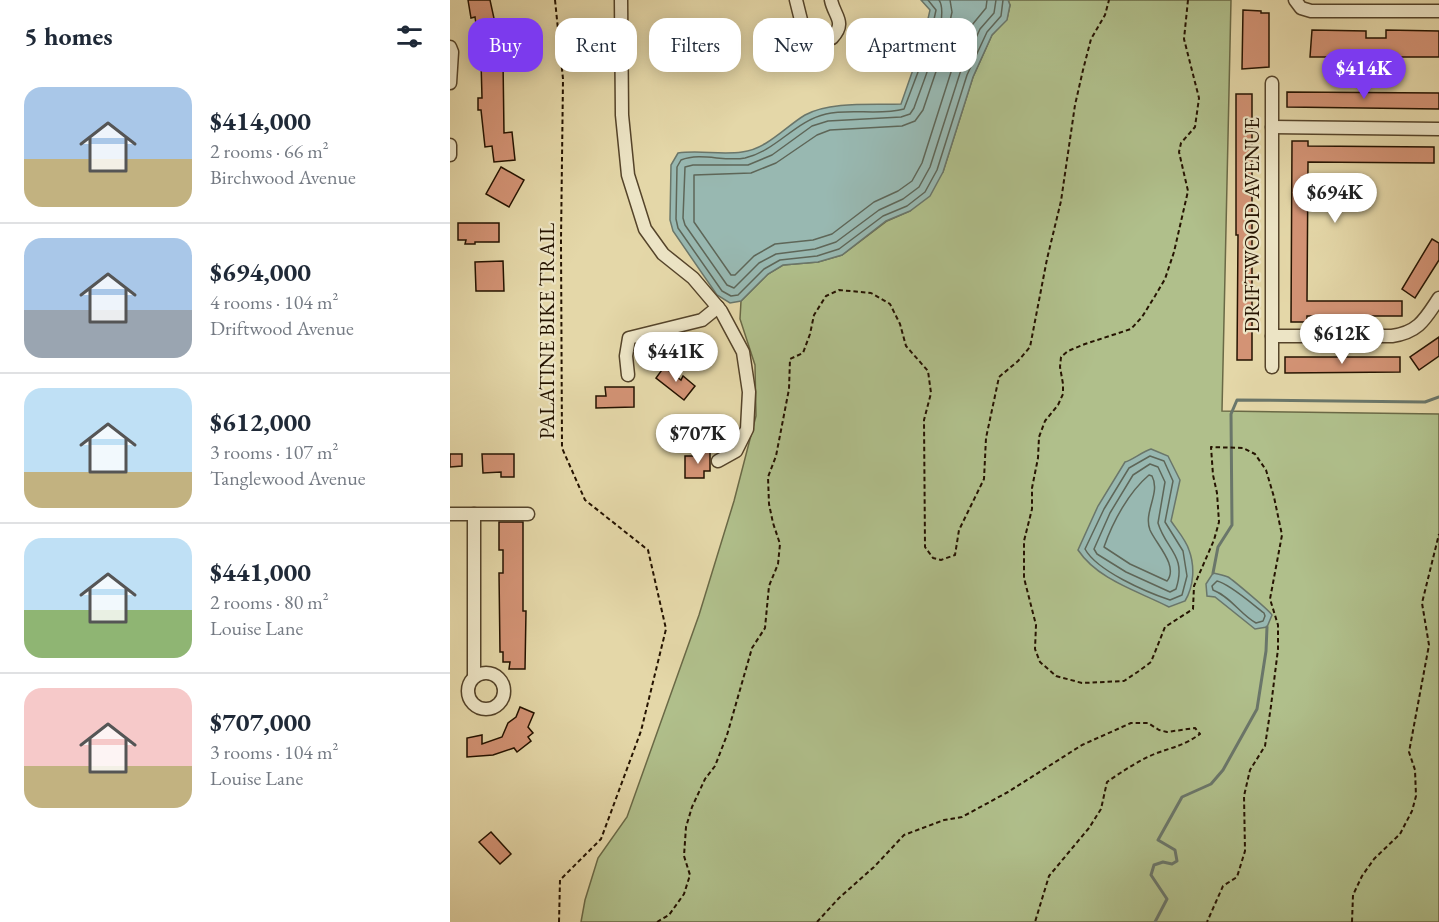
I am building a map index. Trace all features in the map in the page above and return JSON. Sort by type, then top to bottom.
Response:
[{"type":"street","points":[[621,0],[622,115],[628,175],[645,229],[663,254],[693,278],[718,307],[743,352],[749,392],[747,429],[736,451],[718,461]]},
{"type":"street","points":[[796,0],[804,32],[816,39],[832,38],[838,31],[840,18],[831,0]]},
{"type":"street","points":[[1295,0],[1301,8],[1311,11],[1439,11]]},
{"type":"street","points":[[450,47],[452,52],[450,83]]},
{"type":"street","name":"DRIFTWOOD AVENUE","points":[[1272,83],[1272,367]]},
{"type":"street","points":[[1272,127],[1439,129]]},
{"type":"street","points":[[450,145],[450,155]]},
{"type":"street","points":[[1272,336],[1406,334],[1425,320],[1439,298]]},
{"type":"street","points":[[628,375],[626,356],[629,338],[702,320],[718,307]]},
{"type":"street","points":[[450,514],[528,514]]},
{"type":"street","points":[[474,514],[474,677]]},
{"type":"path","name":"PALATINE BIKE TRAIL","points":[[555,0],[564,79],[561,240],[562,448],[585,500],[648,550],[666,629],[641,731],[601,839],[560,880],[559,922]]},
{"type":"path","points":[[657,922],[669,915],[684,894],[690,875],[684,856],[686,827],[692,807],[705,779],[715,766],[727,735],[752,648],[765,628],[769,586],[778,564],[780,544],[769,504],[768,477],[776,456],[789,389],[790,359],[803,352],[814,315],[826,296],[839,290],[871,293],[890,304],[900,324],[906,346],[928,371],[931,393],[924,420],[926,547],[933,558],[941,560],[955,555],[958,530],[984,479],[986,438],[999,377],[1030,347],[1037,302],[1061,201],[1075,105],[1091,39],[1105,15],[1109,0]]},
{"type":"path","points":[[1188,0],[1184,39],[1199,98],[1195,127],[1181,143],[1179,152],[1188,191],[1174,252],[1165,279],[1142,317],[1131,329],[1085,344],[1068,351],[1061,357],[1062,394],[1058,405],[1045,421],[1039,437],[1038,458],[1032,488],[1032,509],[1024,541],[1024,578],[1036,626],[1035,649],[1040,662],[1056,675],[1082,683],[1124,681],[1151,662],[1165,627],[1193,609],[1194,586],[1214,540],[1219,522],[1211,447],[1243,448],[1255,454],[1266,470],[1282,535],[1270,598],[1278,625],[1278,649],[1265,746],[1250,770],[1244,796],[1245,851],[1238,877],[1223,886],[1207,922]]},
{"type":"path","points":[[1352,922],[1353,895],[1362,876],[1374,859],[1400,834],[1412,811],[1416,796],[1414,771],[1409,752],[1429,645],[1422,603],[1439,534]]},
{"type":"path","points":[[817,922],[904,835],[944,820],[962,817],[1008,792],[1082,745],[1131,723],[1148,723],[1167,732],[1196,728],[1200,734],[1183,746],[1133,765],[1107,782],[1101,809],[1089,828],[1049,876],[1035,922]]},
{"type":"green space","points":[[1008,0],[1231,0],[1222,411],[1439,414],[1439,922],[581,922],[598,858],[627,817],[699,615],[734,501],[756,416],[755,365],[740,319],[741,301],[768,274],[783,265],[818,262],[842,255],[887,221],[910,211],[943,172],[973,77],[992,35],[1007,19],[1010,5]]},
{"type":"water","points":[[921,0],[1008,0],[1010,5],[1007,20],[992,35],[977,68],[977,18],[928,18],[930,10]]},
{"type":"water","points":[[912,72],[975,72],[943,172],[930,196],[910,211],[886,221],[842,255],[818,262],[783,265],[768,274],[741,301],[730,303],[717,295],[673,231],[670,220],[671,165],[678,153],[742,152],[760,147],[805,115],[815,111],[839,106],[901,104]]},
{"type":"water","points":[[1151,449],[1168,456],[1180,480],[1171,521],[1186,543],[1192,563],[1192,582],[1185,601],[1169,607],[1107,577],[1086,560],[1078,550],[1098,506],[1125,462]]},
{"type":"water","points":[[1213,573],[1228,577],[1270,612],[1272,615],[1267,627],[1255,629],[1215,597],[1207,596],[1206,584]]},
{"type":"building","points":[[468,0],[490,0],[494,18],[471,18]]},
{"type":"building","points":[[1243,10],[1269,13],[1269,67],[1242,69]]},
{"type":"building","points":[[1312,30],[1366,31],[1366,38],[1386,38],[1386,30],[1439,31],[1439,57],[1310,57]]},
{"type":"building","points":[[481,72],[503,72],[504,133],[512,132],[515,160],[494,162],[492,146],[485,147],[481,110],[478,110],[478,98],[482,98]]},
{"type":"building","points":[[1287,92],[1439,93],[1439,109],[1287,107]]},
{"type":"building","points":[[1236,94],[1252,94],[1252,360],[1237,360]]},
{"type":"building","points":[[1292,141],[1308,141],[1308,146],[1434,147],[1434,163],[1308,162],[1307,301],[1402,301],[1402,316],[1307,316],[1307,322],[1291,322]]},
{"type":"building","points":[[501,167],[524,180],[509,207],[486,194]]},
{"type":"building","points":[[458,223],[499,223],[499,242],[465,244],[466,240],[458,240]]},
{"type":"building","points":[[1432,239],[1439,243],[1439,260],[1415,298],[1402,289]]},
{"type":"building","points":[[503,261],[504,291],[476,291],[475,262]]},
{"type":"building","points":[[1439,337],[1439,356],[1419,370],[1410,357]]},
{"type":"building","points":[[1285,357],[1400,357],[1400,372],[1285,373]]},
{"type":"building","points":[[664,367],[681,380],[683,376],[695,386],[684,400],[656,378]]},
{"type":"building","points":[[605,387],[634,387],[634,407],[596,408],[596,396],[606,396]]},
{"type":"building","points":[[700,449],[710,449],[710,471],[704,471],[704,478],[685,478],[685,456],[700,456]]},
{"type":"building","points":[[450,454],[462,454],[462,466],[450,467]]},
{"type":"building","points":[[482,454],[514,454],[514,477],[501,477],[501,472],[483,473]]},
{"type":"building","points":[[499,522],[523,522],[525,669],[509,669],[510,662],[503,662],[503,652],[500,652],[499,573],[503,573],[503,550],[499,550]]},
{"type":"building","points":[[520,707],[534,713],[528,727],[533,733],[528,737],[531,741],[517,752],[514,748],[493,755],[467,757],[467,738],[482,735],[482,744],[502,737],[508,723],[516,717]]},
{"type":"building","points":[[491,832],[511,854],[500,864],[479,842]]},
{"type":"waterway","points":[[1213,573],[1218,547],[1232,525],[1231,414],[1237,400],[1425,402],[1439,397]]},
{"type":"waterway","points":[[1155,922],[1167,899],[1151,875],[1154,865],[1163,862],[1172,864],[1177,861],[1175,850],[1158,840],[1182,797],[1211,784],[1223,770],[1257,709],[1266,651],[1267,627]]}]
